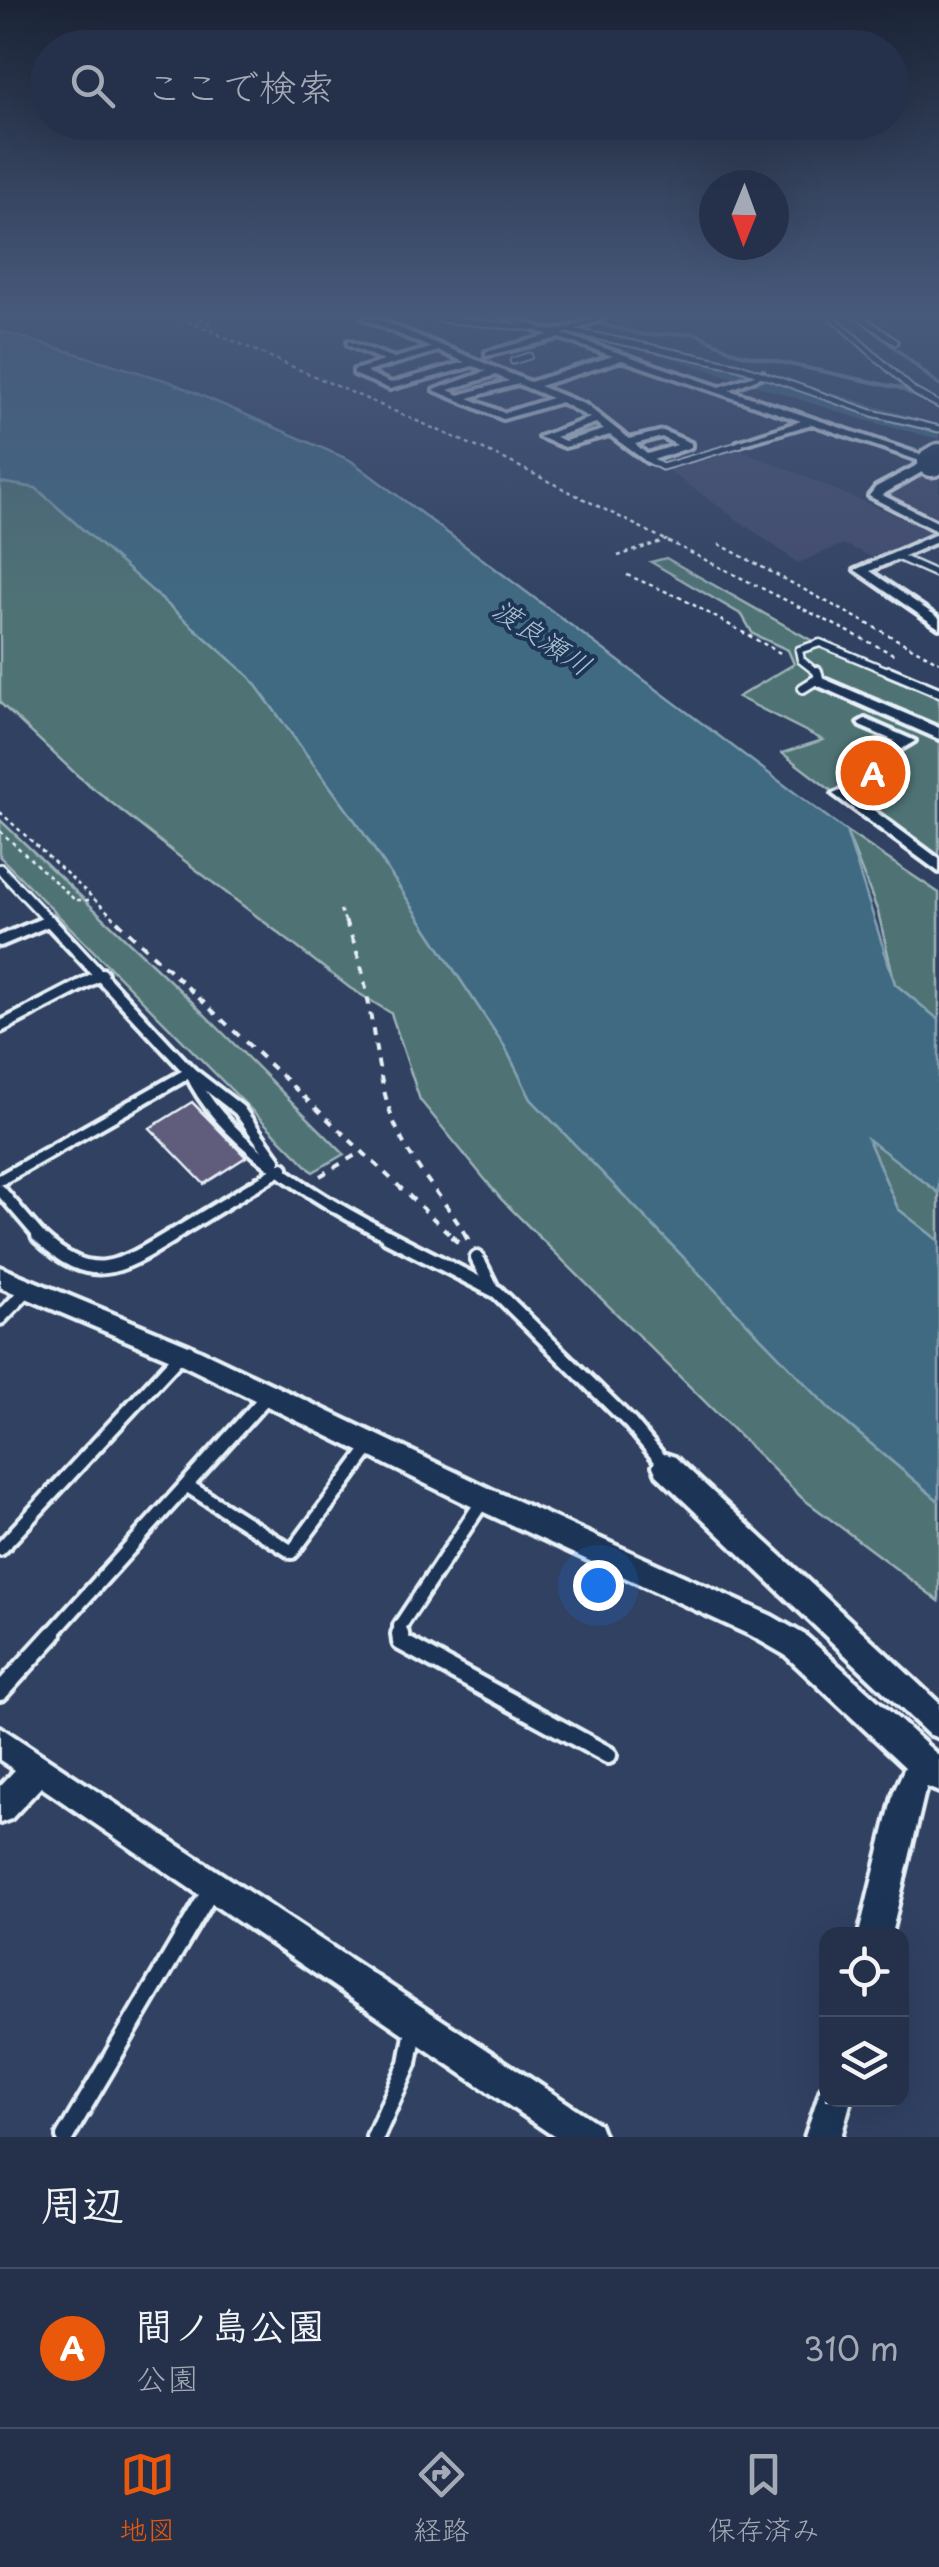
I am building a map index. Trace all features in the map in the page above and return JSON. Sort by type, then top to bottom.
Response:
[{"type":"street","points":[[800,418],[937,461]]},
{"type":"street","points":[[612,431],[565,444],[544,437],[598,419],[646,459],[687,445],[663,434],[627,443]]},
{"type":"street","points":[[741,444],[812,422]]},
{"type":"street","points":[[937,461],[880,489],[875,496],[939,528]]},
{"type":"street","points":[[939,537],[862,572],[939,624]]},
{"type":"street","points":[[810,684],[936,733]]},
{"type":"street","points":[[866,723],[907,741]]},
{"type":"street","points":[[936,733],[907,741],[877,757],[885,774],[882,779],[841,794],[939,866]]},
{"type":"street","points":[[0,1276],[182,1353],[374,1442],[484,1499],[795,1645],[931,1770],[909,1792],[876,1927]]},
{"type":"street","points":[[666,1466],[939,1723]]},
{"type":"street","points":[[0,1742],[36,1770],[586,2137]]},
{"type":"street","points":[[0,1808],[36,1770]]},
{"type":"street","points":[[823,2137],[831,2107]]},
{"type":"lane","points":[[893,418],[939,429]]},
{"type":"lane","points":[[646,459],[662,467],[741,444]]},
{"type":"lane","points":[[896,556],[939,575]]},
{"type":"lane","points":[[810,684],[819,673],[801,660],[800,650],[804,646],[830,644],[939,692]]},
{"type":"lane","points":[[0,869],[190,1072],[216,1088],[265,1139],[279,1164]]},
{"type":"lane","points":[[0,942],[50,920]]},
{"type":"lane","points":[[0,1027],[102,974]]},
{"type":"lane","points":[[190,1072],[201,1097],[231,1129],[350,1217],[492,1287]]},
{"type":"lane","points":[[0,1180],[190,1072]]},
{"type":"lane","points":[[0,1190],[53,1253],[70,1262],[106,1270],[120,1268],[279,1164]]},
{"type":"lane","points":[[477,1258],[492,1287],[630,1423],[666,1466]]},
{"type":"lane","points":[[0,1318],[28,1288]]},
{"type":"lane","points":[[0,1548],[182,1353]]},
{"type":"lane","points":[[0,1692],[189,1488],[268,1393]]},
{"type":"lane","points":[[189,1488],[292,1552],[374,1442]]},
{"type":"lane","points":[[484,1499],[400,1626],[401,1642],[608,1755]]},
{"type":"lane","points":[[65,2137],[212,1888]]},
{"type":"lane","points":[[376,2137],[408,2063],[415,2023]]},
{"type":"path","points":[[408,418],[670,539],[904,660]]},
{"type":"path","points":[[618,556],[670,539]]},
{"type":"path","points":[[719,544],[939,662]]},
{"type":"path","points":[[626,575],[733,625],[756,644],[801,660]]},
{"type":"path","points":[[0,830],[75,900],[93,900]]},
{"type":"path","points":[[340,910],[363,959],[386,1094],[400,1137],[450,1207],[477,1258]]},
{"type":"path","points":[[316,1178],[359,1153]]},
{"type":"shaded area","points":[[733,446],[927,529],[929,534],[872,557],[843,544],[798,563],[665,468]]},
{"type":"shaded area","points":[[925,470],[939,472],[939,524],[885,497],[888,490]]},
{"type":"green space","points":[[0,482],[36,488],[250,677],[359,826],[505,1047],[531,1099],[831,1410],[939,1501],[939,1601],[802,1498],[501,1199],[420,1100],[391,1013],[350,988],[181,858],[78,776],[0,703]]},
{"type":"green space","points":[[666,558],[825,648],[839,650],[939,699],[939,873],[782,753],[823,740],[738,697],[794,664],[788,650],[753,634],[742,615],[651,562]]},
{"type":"green space","points":[[0,820],[186,996],[344,1154],[313,1172],[0,857]]},
{"type":"green space","points":[[846,831],[939,893],[939,1020],[895,984],[878,912]]},
{"type":"green space","points":[[867,1137],[939,1193],[939,1241],[898,1209]]},
{"type":"water","name":"渡良瀬川","points":[[0,418],[253,418],[350,460],[846,831],[895,984],[939,1020],[939,1193],[868,1139],[898,1209],[939,1241],[939,1501],[831,1410],[531,1099],[505,1047],[359,826],[250,677],[36,488],[0,482]]},
{"type":"building","points":[[192,1102],[246,1157],[204,1184],[150,1128]]},
{"type":"waterway","points":[[881,418],[939,432]]},
{"type":"place","name":"間ノ島公園","points":[[873,773]]}]
